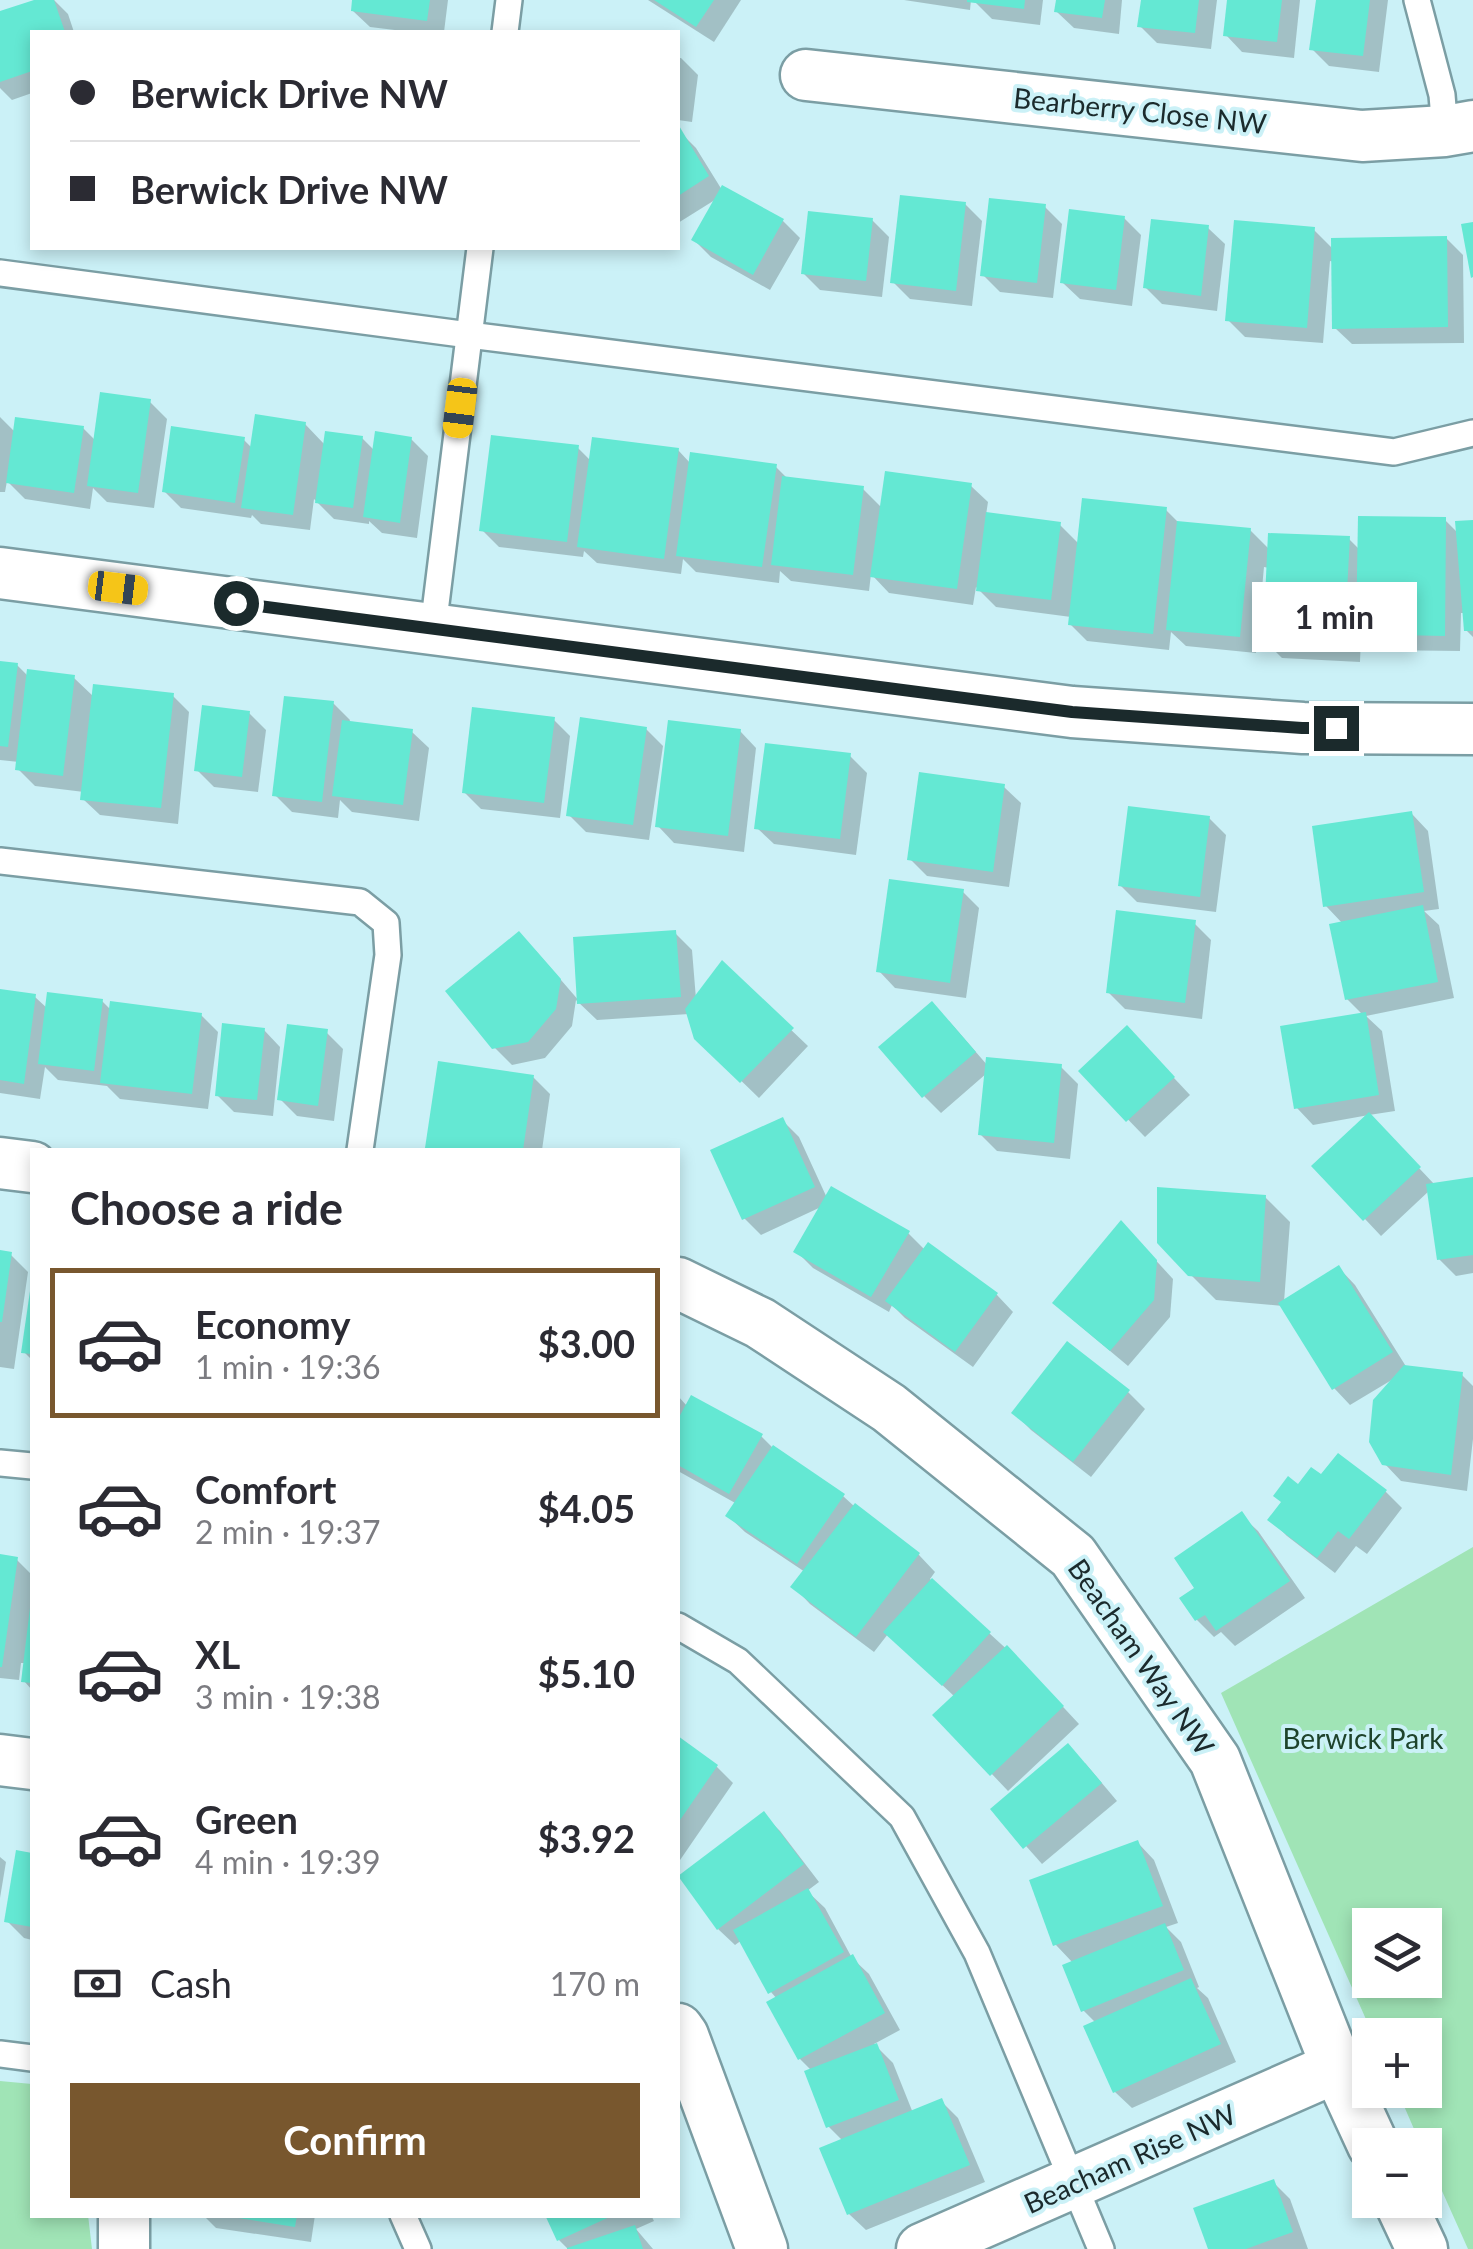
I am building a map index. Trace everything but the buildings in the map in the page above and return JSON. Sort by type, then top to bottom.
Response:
[{"type":"street","name":"Bearberry Close NW","points":[[806,75],[1362,136],[1459,128]]},
{"type":"street","points":[[0,574],[1072,712],[1302,728],[1473,729]]},
{"type":"street","points":[[0,1163],[30,1167]]},
{"type":"street","name":"Beacham Way NW","points":[[680,1284],[760,1324],[889,1408],[1074,1556],[1215,1760],[1337,2068],[1365,2128]]},
{"type":"street","points":[[0,1760],[30,1764]]},
{"type":"street","points":[[680,2032],[762,2249]]},
{"type":"street","name":"Beacham Rise NW","points":[[922,2249],[1337,2068]]},
{"type":"street","points":[[124,2218],[124,2249]]},
{"type":"street","points":[[1407,2218],[1422,2249]]},
{"type":"lane","points":[[505,30],[508,0]]},
{"type":"lane","points":[[1417,0],[1442,95],[1459,128]]},
{"type":"lane","points":[[434,628],[480,250]]},
{"type":"lane","points":[[0,273],[1394,452],[1473,433]]},
{"type":"lane","points":[[0,862],[360,902],[386,923],[388,955],[360,1148]]},
{"type":"lane","points":[[0,1462],[30,1466]]},
{"type":"lane","points":[[680,1627],[738,1661],[902,1818],[978,1953],[1101,2249]]},
{"type":"lane","points":[[0,2054],[30,2058]]},
{"type":"lane","points":[[404,2218],[418,2249]]},
{"type":"green space","name":"Berwick Park","points":[[1473,1547],[1473,2249],[1468,2249],[1442,2191],[1442,2128],[1414,2128],[1405,2108],[1442,2108],[1442,2018],[1365,2018],[1357,1998],[1442,1998],[1442,1908],[1352,1908],[1352,1988],[1221,1693]]},
{"type":"green space","points":[[0,2081],[30,2084],[30,2218],[88,2218],[92,2249],[0,2249]]},
{"type":"route","points":[[236,603],[1072,712],[1336,728]]}]
